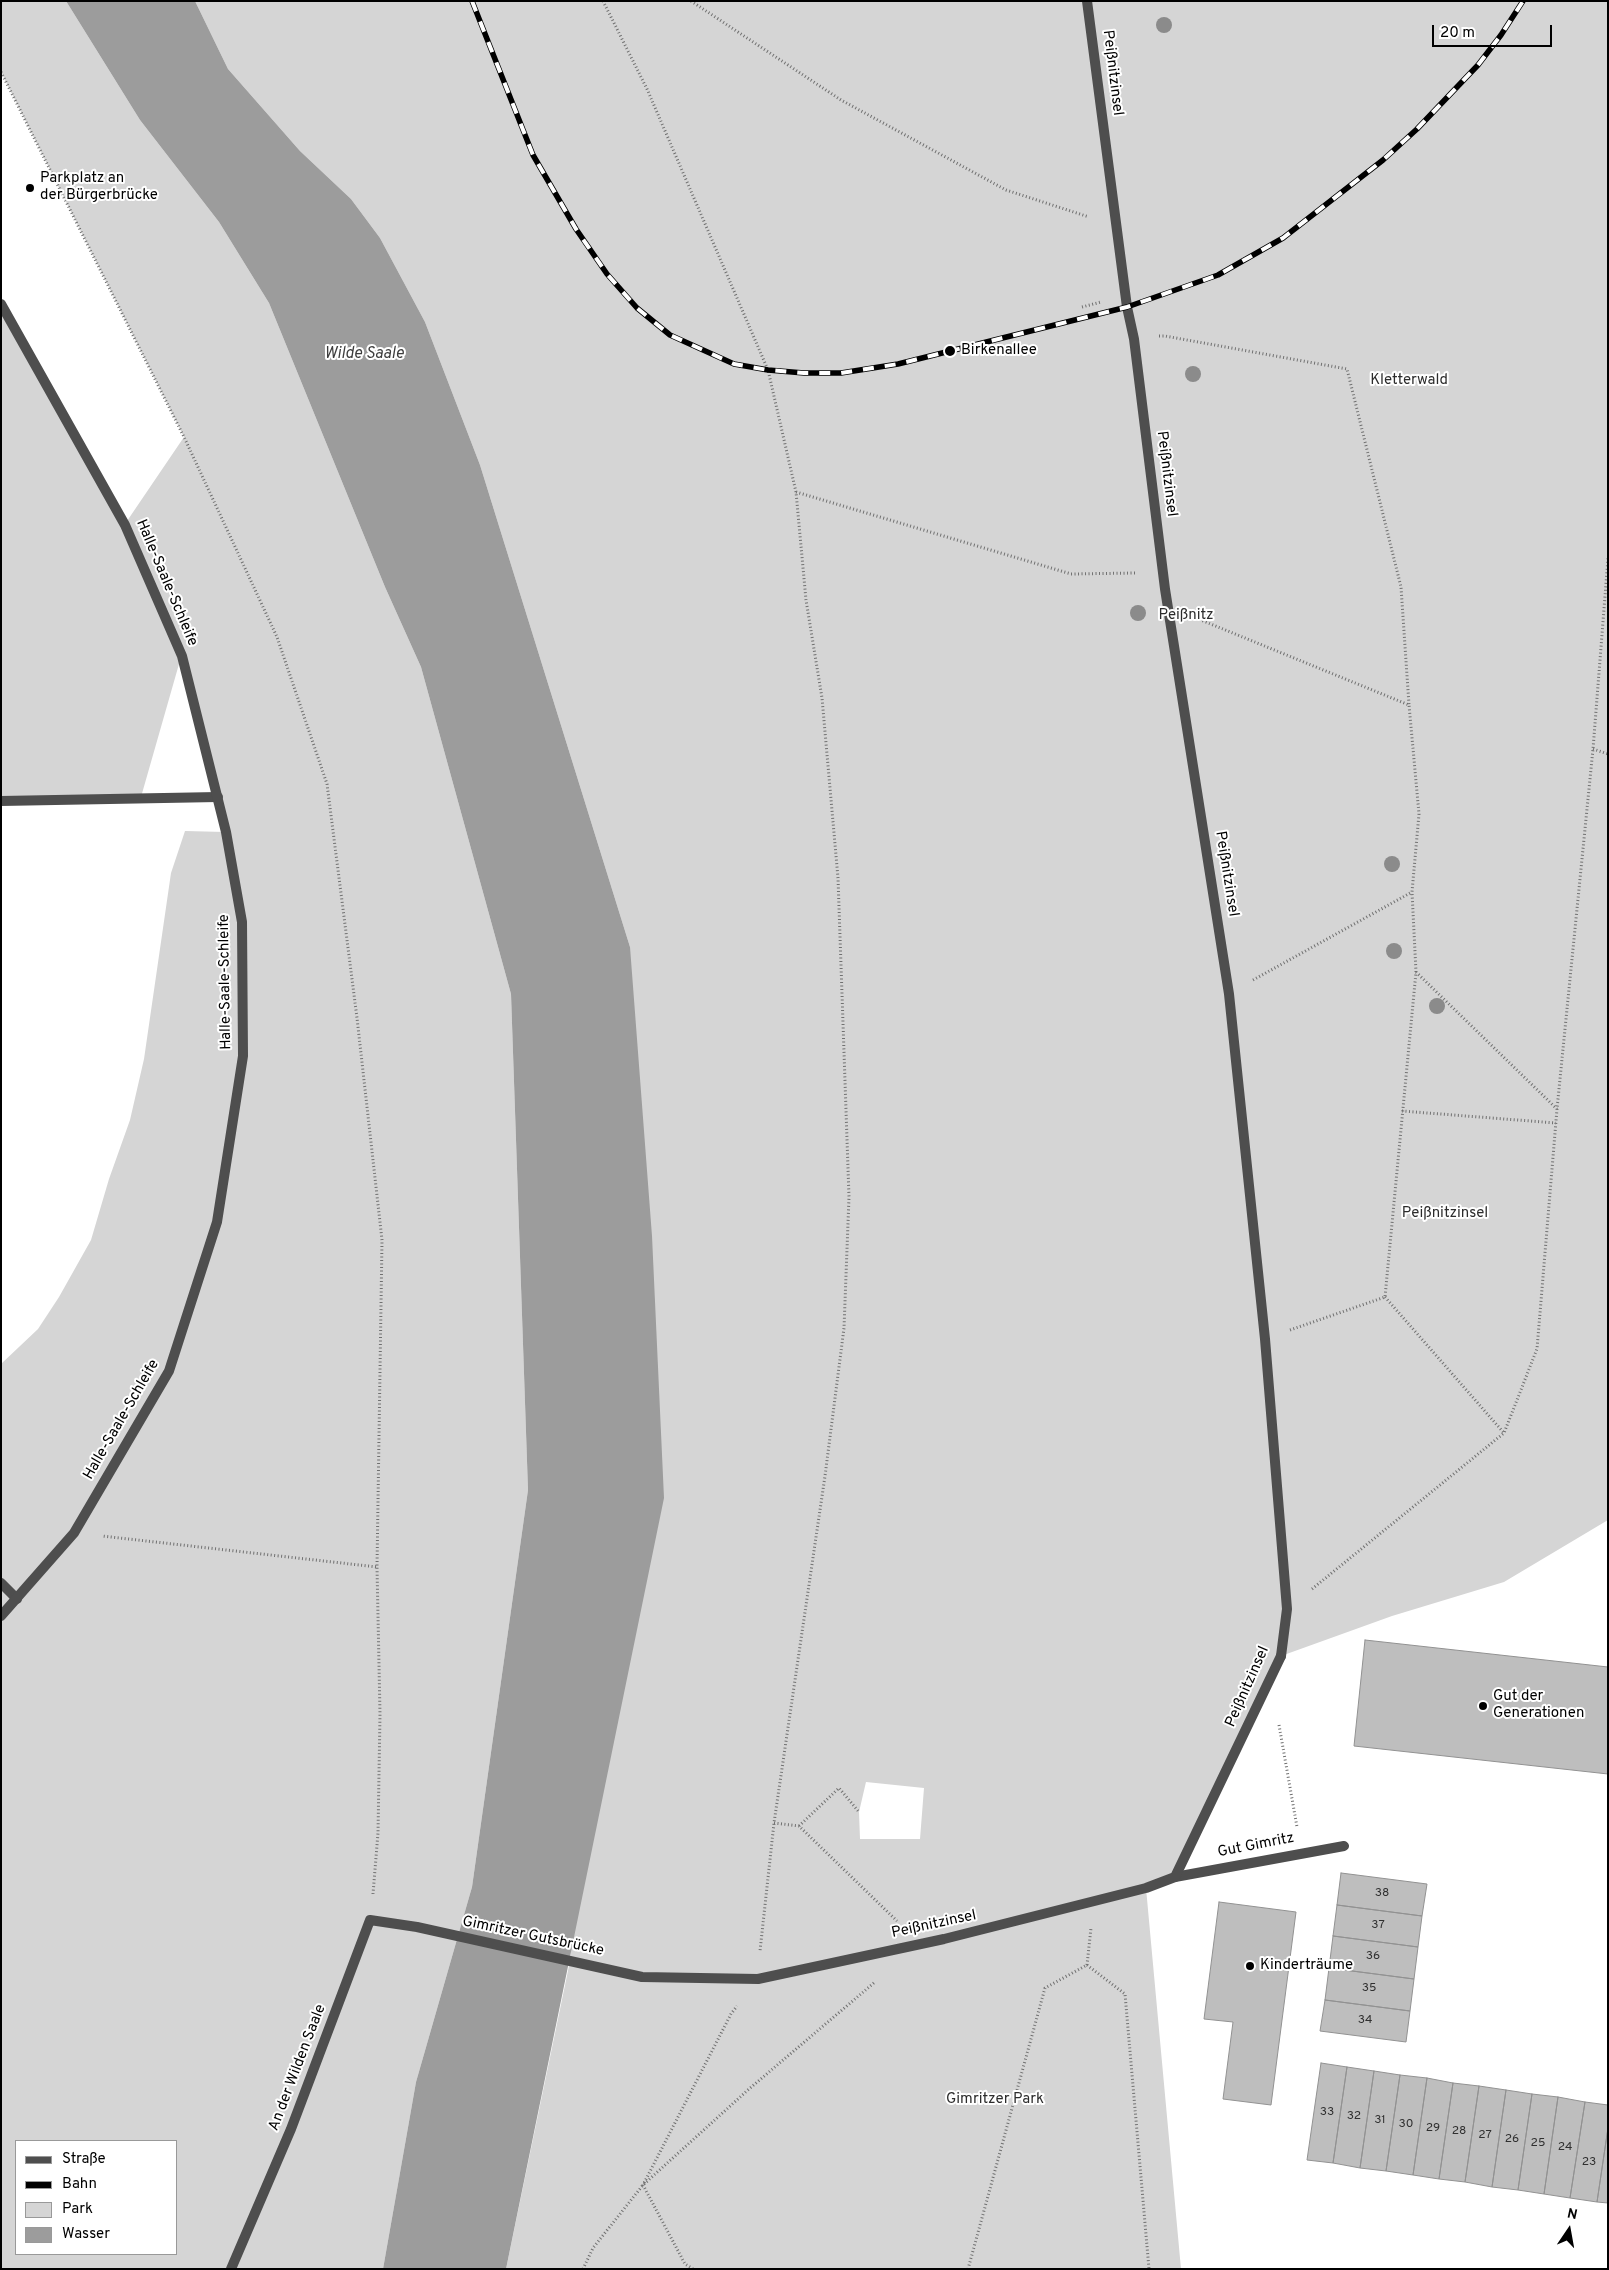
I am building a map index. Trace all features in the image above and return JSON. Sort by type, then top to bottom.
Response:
[{"type":"street","name":"Peißnitzinsel","points":[[642,1976],[758,1979],[920,1943],[944,1940],[1146,1888],[1174,1877],[1281,1656],[1287,1609],[1265,1339],[1229,994],[1165,589],[1134,339],[1127,307],[1087,1]]},
{"type":"street","name":"Halle-Saale-Schleife","points":[[1,304],[125,525],[182,656],[226,832],[242,922],[243,1056],[216,1222],[169,1372],[74,1533],[1,1616]]},
{"type":"street","points":[[1,801],[218,797]]},
{"type":"street","points":[[1,1583],[17,1599]]},
{"type":"street","name":"Gut Gimritz","points":[[1174,1877],[1344,1846]]},
{"type":"street","name":"Gimritzer Gutsbrücke","points":[[370,1920],[417,1927],[642,1976]]},
{"type":"street","name":"An der Wilden Saale","points":[[231,2269],[291,2129],[370,1920]]},
{"type":"path","points":[[603,1],[647,89],[768,370],[796,492],[806,600],[822,698],[838,878],[849,1197],[844,1328],[826,1476],[774,1823],[758,1979],[731,2014],[643,2185]]},
{"type":"path","points":[[691,1],[841,100],[1006,190],[1116,226]]},
{"type":"path","points":[[1134,339],[1165,336],[1347,369],[1401,587],[1409,705]]},
{"type":"path","points":[[1287,1609],[1504,1433],[1537,1349],[1557,1109],[1593,749],[1608,558]]},
{"type":"path","points":[[1593,749],[1608,754]]},
{"type":"path","points":[[1229,994],[1412,892]]},
{"type":"path","points":[[1504,1433],[1384,1297],[1416,972],[1557,1109]]},
{"type":"path","points":[[1402,1111],[1556,1123]]},
{"type":"path","points":[[1265,1339],[1384,1297]]},
{"type":"path","points":[[370,1920],[378,1823],[380,1714],[377,1567]]},
{"type":"path","points":[[1270,1678],[1302,1853]]},
{"type":"path","points":[[799,1826],[839,1788],[859,1812]]},
{"type":"path","points":[[774,1823],[799,1826],[920,1943]]},
{"type":"path","points":[[1087,1965],[1092,1926]]},
{"type":"path","points":[[968,2269],[1045,1988],[1087,1965]]},
{"type":"path","points":[[1087,1965],[1125,1994],[1150,2269]]},
{"type":"path","points":[[583,2269],[593,2248],[643,2185],[749,2089],[876,1981]]},
{"type":"path","points":[[643,2185],[685,2264],[693,2269]]},
{"type":"green space","points":[[1,1],[66,1],[140,120],[219,222],[269,303],[385,587],[421,667],[511,994],[528,1490],[472,1887],[416,2082],[383,2269],[1,2269],[1,1364],[38,1329],[59,1297],[91,1240],[109,1179],[130,1120],[144,1059],[171,873],[185,831],[225,832],[181,657],[141,797],[1,801],[1,304],[125,524],[184,437],[1,72]]},
{"type":"green space","points":[[195,1],[1608,1],[1608,1520],[1504,1582],[1392,1616],[1281,1656],[1175,1877],[1146,1888],[1181,2269],[506,2269],[570,1961],[630,947],[480,465],[425,322],[380,238],[351,199],[300,151],[228,69]],"holes":[[[866,1782],[924,1788],[920,1839],[860,1839],[859,1812]]]},
{"type":"water","name":"Wilde Saale","points":[[66,1],[195,1],[228,69],[300,151],[351,199],[380,238],[425,322],[480,465],[630,947],[652,1236],[664,1498],[506,2269],[383,2269],[416,2082],[472,1887],[528,1490],[511,994],[421,667],[385,587],[269,303],[219,222],[140,120]]},
{"type":"building","name":"Gut der Generationen","points":[[1365,1640],[1608,1667],[1608,1774],[1354,1746]]},
{"type":"building","points":[[1341,1873],[1427,1884],[1422,1916],[1337,1905]]},
{"type":"building","name":"Kinderträume","points":[[1219,1902],[1296,1912],[1271,2105],[1223,2099],[1233,2022],[1204,2019]]},
{"type":"building","points":[[1337,1905],[1422,1916],[1418,1947],[1333,1936]]},
{"type":"building","points":[[1333,1936],[1418,1947],[1414,1979],[1329,1968]]},
{"type":"building","points":[[1329,1968],[1414,1979],[1410,2011],[1325,2000]]},
{"type":"building","points":[[1325,2000],[1410,2011],[1406,2042],[1320,2031]]},
{"type":"building","points":[[1321,2063],[1347,2067],[1333,2163],[1307,2160]]},
{"type":"building","points":[[1347,2067],[1374,2071],[1360,2168],[1333,2163]]},
{"type":"building","points":[[1374,2071],[1400,2075],[1386,2171],[1360,2168]]},
{"type":"building","points":[[1400,2075],[1427,2078],[1413,2175],[1386,2171]]},
{"type":"building","points":[[1427,2078],[1453,2083],[1439,2179],[1413,2175]]},
{"type":"building","points":[[1453,2083],[1479,2086],[1465,2182],[1439,2179]]},
{"type":"building","points":[[1479,2086],[1506,2090],[1492,2187],[1465,2182]]},
{"type":"building","points":[[1506,2090],[1532,2094],[1518,2190],[1492,2187]]},
{"type":"building","points":[[1532,2094],[1558,2097],[1544,2194],[1518,2190]]},
{"type":"building","points":[[1558,2097],[1585,2102],[1570,2198],[1544,2194]]},
{"type":"building","points":[[1585,2102],[1608,2105],[1608,2128],[1597,2202],[1570,2198]]},
{"type":"building","points":[[1608,2128],[1608,2203],[1597,2202]]},
{"type":"railway","points":[[472,1],[533,155],[576,229],[607,274],[637,308],[670,335],[734,364],[768,370],[804,373],[841,373],[898,364],[1127,307],[1218,275],[1283,238],[1383,160],[1417,129],[1478,65],[1501,35],[1523,1]]},
{"type":"place","name":"Parkplatz an der Bürgerbrücke","points":[[30,188]]},
{"type":"place","name":"Birkenallee","points":[[950,351]]},
{"type":"place","name":"Gut der Generationen","points":[[1483,1706]]},
{"type":"place","name":"Kinderträume","points":[[1250,1966]]},
{"type":"park label","name":"Kletterwald","points":[[1409,381]]},
{"type":"park label","name":"Peißnitz","points":[[1186,616]]},
{"type":"park label","name":"Gimritzer Park","points":[[995,2100]]}]
